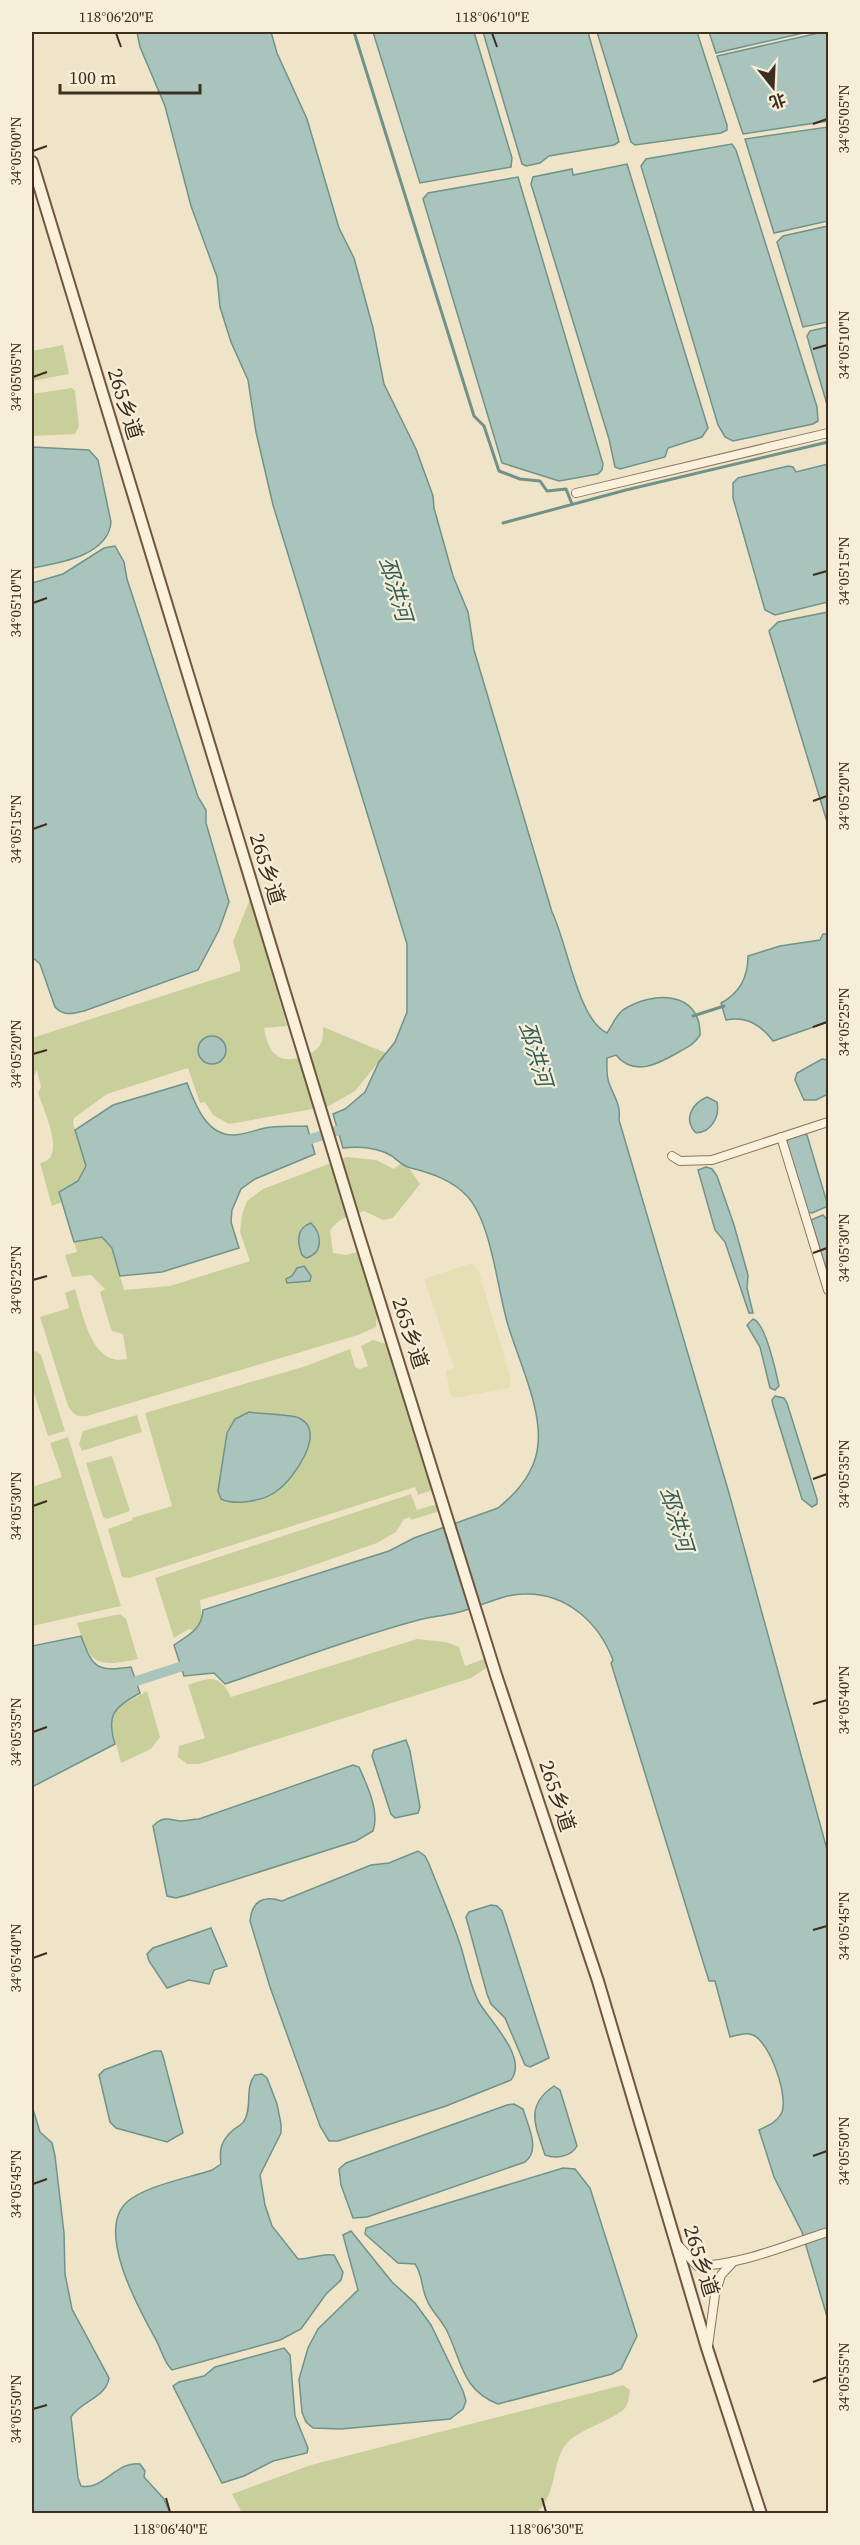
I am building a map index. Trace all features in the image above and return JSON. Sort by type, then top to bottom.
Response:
[{"type":"street","name":"265乡道","points":[[32,162],[359,1236],[489,1653],[598,1981],[707,2348],[761,2514]]},
{"type":"street","points":[[576,493],[828,433]]},
{"type":"street","points":[[672,1155],[680,1161],[712,1160],[828,1122]]},
{"type":"street","points":[[781,1137],[828,1290]]},
{"type":"street","points":[[676,2243],[697,2266],[734,2261],[828,2232]]},
{"type":"street","points":[[707,2348],[715,2295],[721,2275],[734,2261]]},
{"type":"shaded area","points":[[472,1263],[479,1272],[511,1379],[510,1388],[454,1398],[450,1394],[446,1371],[454,1367],[424,1279]]},
{"type":"green space","points":[[63,345],[69,374],[32,381],[32,351]]},
{"type":"green space","points":[[72,388],[75,391],[79,426],[75,434],[32,436],[32,394]]},
{"type":"green space","points":[[250,899],[287,1026],[264,1028],[268,1044],[276,1055],[281,1058],[295,1059],[307,1055],[321,1044],[323,1027],[386,1053],[355,1091],[329,1106],[229,1124],[213,1115],[205,1102],[200,1103],[188,1068],[107,1094],[74,1118],[73,1123],[86,1166],[78,1181],[59,1192],[62,1202],[52,1206],[40,1163],[48,1160],[52,1153],[53,1143],[38,1093],[41,1087],[37,1070],[32,1080],[32,1038],[240,971],[233,942]]},
{"type":"green space","points":[[347,1157],[376,1160],[394,1169],[401,1163],[409,1168],[420,1184],[393,1218],[383,1220],[364,1211],[341,1220],[330,1231],[333,1253],[346,1255],[358,1252],[377,1315],[376,1327],[358,1335],[87,1416],[78,1416],[72,1412],[68,1406],[40,1317],[69,1308],[65,1293],[75,1289],[85,1324],[97,1347],[105,1355],[115,1359],[127,1359],[123,1334],[112,1331],[110,1326],[100,1292],[105,1289],[91,1275],[72,1277],[65,1255],[77,1252],[74,1242],[102,1237],[112,1248],[124,1290],[170,1286],[250,1261],[240,1232],[247,1201],[263,1189]]},
{"type":"green space","points":[[373,1340],[386,1344],[432,1490],[418,1495],[415,1487],[129,1578],[122,1577],[108,1529],[133,1520],[132,1518],[172,1506],[145,1413],[306,1366],[350,1349],[355,1367],[360,1369],[368,1366],[361,1346]]},
{"type":"green space","points":[[36,1351],[41,1355],[65,1431],[48,1436],[32,1387],[32,1352]]},
{"type":"green space","points":[[137,1415],[142,1432],[82,1451],[79,1444],[83,1431]]},
{"type":"green space","points":[[68,1437],[121,1606],[32,1626],[32,1487],[62,1477],[50,1443]]},
{"type":"green space","points":[[112,1456],[130,1511],[107,1519],[103,1517],[86,1463]]},
{"type":"green space","points":[[411,1494],[417,1510],[437,1504],[440,1511],[411,1520],[410,1517],[404,1519],[396,1532],[377,1543],[291,1573],[200,1600],[202,1621],[195,1631],[189,1629],[174,1638],[155,1578]]},
{"type":"green space","points":[[120,1614],[126,1619],[138,1659],[112,1663],[96,1660],[86,1647],[77,1623]]},
{"type":"green space","points":[[417,1639],[446,1642],[459,1647],[465,1666],[484,1659],[486,1668],[471,1678],[199,1764],[187,1764],[178,1757],[179,1746],[205,1738],[188,1685],[214,1679],[222,1684],[231,1697]]},
{"type":"green space","points":[[147,1691],[160,1737],[151,1749],[121,1763],[110,1721],[118,1707]]},
{"type":"green space","points":[[623,2385],[630,2390],[625,2408],[568,2442],[559,2458],[548,2497],[536,2513],[242,2513],[232,2494],[311,2465]]},
{"type":"water","name":"邳洪河","points":[[137,32],[271,32],[277,53],[307,119],[339,228],[354,258],[373,328],[384,384],[416,449],[433,496],[434,508],[453,576],[468,612],[474,650],[552,912],[581,997],[588,1013],[607,1033],[623,1010],[647,1000],[660,998],[684,1002],[692,1009],[698,1020],[700,1035],[687,1047],[662,1061],[646,1066],[630,1066],[616,1055],[607,1058],[607,1074],[618,1105],[619,1120],[729,1493],[828,1853],[828,2320],[802,2232],[774,2177],[759,2130],[774,2122],[781,2114],[783,2096],[777,2071],[766,2048],[753,2035],[730,2037],[715,1981],[709,1981],[611,1663],[613,1660],[607,1646],[590,1623],[568,1605],[554,1599],[540,1595],[516,1595],[464,1611],[420,1620],[367,1635],[225,1684],[214,1673],[184,1676],[174,1645],[190,1635],[197,1627],[203,1610],[389,1551],[414,1538],[498,1508],[519,1488],[530,1471],[537,1454],[538,1430],[533,1400],[508,1325],[488,1239],[475,1208],[467,1196],[448,1181],[406,1166],[380,1151],[356,1147],[343,1148],[333,1114],[345,1109],[365,1092],[379,1062],[395,1042],[407,1012],[407,944],[273,505],[256,432],[248,380],[231,342],[220,307],[217,277],[191,206],[165,106],[140,47]]},
{"type":"water","points":[[373,32],[474,32],[512,158],[511,167],[420,183]]},
{"type":"water","points":[[483,32],[588,32],[619,142],[614,145],[549,156],[540,163],[526,166],[522,164]]},
{"type":"water","points":[[597,32],[697,32],[727,130],[721,133],[635,145],[631,142]]},
{"type":"water","points":[[709,32],[808,32],[716,53]]},
{"type":"water","points":[[828,32],[828,121],[743,134],[717,56]]},
{"type":"water","points":[[828,127],[828,221],[774,233],[745,139]]},
{"type":"water","points":[[732,144],[736,150],[817,407],[818,421],[733,441],[725,437],[718,425],[641,166],[646,159]]},
{"type":"water","points":[[627,164],[708,428],[702,437],[668,448],[665,457],[620,469],[615,467],[609,439],[531,184],[533,177],[572,169],[573,175]]},
{"type":"water","points":[[518,177],[603,464],[598,474],[559,481],[502,463],[423,199],[428,193]]},
{"type":"water","points":[[828,226],[828,322],[803,327],[777,242],[783,236]]},
{"type":"water","points":[[828,327],[828,408],[807,336],[810,331]]},
{"type":"water","points":[[32,447],[89,450],[98,460],[111,522],[108,534],[92,550],[68,560],[32,568]]},
{"type":"water","points":[[828,464],[828,602],[775,615],[765,610],[733,498],[733,483],[738,478],[788,466],[793,467],[796,472]]},
{"type":"water","points":[[115,546],[124,562],[127,579],[198,797],[206,810],[206,823],[229,902],[219,930],[198,970],[84,1011],[68,1014],[55,1007],[40,964],[32,957],[32,583],[63,574],[104,548]]},
{"type":"water","points":[[828,612],[828,825],[769,631],[778,622]]},
{"type":"water","points":[[823,934],[828,934],[828,1022],[773,1041],[764,1030],[753,1023],[741,1019],[726,1020],[721,1003],[742,984],[748,956],[780,946],[820,940]]},
{"type":"water","points":[[212,1036],[222,1040],[226,1050],[222,1060],[212,1064],[202,1060],[198,1050],[202,1040]]},
{"type":"water","points":[[822,1059],[828,1060],[828,1094],[816,1100],[804,1100],[795,1080],[797,1073]]},
{"type":"water","points":[[187,1083],[203,1117],[216,1130],[233,1135],[270,1127],[307,1126],[315,1154],[255,1179],[241,1189],[232,1210],[231,1222],[239,1248],[162,1272],[120,1276],[112,1248],[102,1237],[74,1242],[59,1192],[78,1181],[86,1166],[75,1130],[113,1105]]},
{"type":"water","points":[[707,1097],[717,1102],[716,1118],[706,1130],[696,1133],[690,1123],[691,1113],[701,1100]]},
{"type":"water","points":[[803,1134],[807,1135],[828,1206],[812,1213],[808,1212],[787,1143],[788,1139]]},
{"type":"water","points":[[706,1167],[712,1169],[717,1176],[734,1225],[748,1275],[747,1288],[753,1313],[749,1313],[725,1242],[715,1230],[698,1170]]},
{"type":"water","points":[[823,1215],[828,1221],[828,1275],[811,1220]]},
{"type":"water","points":[[311,1223],[317,1232],[319,1243],[316,1252],[306,1258],[300,1250],[299,1236],[303,1228]]},
{"type":"water","points":[[304,1266],[311,1276],[310,1281],[287,1283],[286,1279],[292,1276],[297,1268]]},
{"type":"water","points":[[753,1319],[762,1329],[769,1348],[779,1386],[775,1390],[770,1388],[760,1347],[747,1325]]},
{"type":"water","points":[[775,1396],[784,1398],[787,1403],[817,1499],[817,1504],[812,1507],[802,1499],[773,1405],[772,1400]]},
{"type":"water","points":[[249,1412],[299,1418],[307,1424],[310,1433],[309,1444],[299,1466],[278,1490],[258,1500],[227,1501],[221,1499],[218,1491],[227,1433],[235,1419]]},
{"type":"water","points":[[81,1636],[89,1655],[97,1665],[110,1669],[131,1667],[140,1693],[124,1703],[114,1713],[111,1726],[115,1744],[32,1787],[32,1646]]},
{"type":"water","points":[[406,1740],[420,1807],[418,1813],[395,1818],[391,1814],[372,1756],[374,1750]]},
{"type":"water","points":[[353,1765],[359,1767],[372,1799],[375,1816],[373,1831],[356,1841],[187,1895],[176,1898],[167,1896],[153,1826],[156,1823],[165,1819],[179,1821],[199,1819]]},
{"type":"water","points":[[418,1851],[425,1856],[446,1906],[477,1998],[512,2051],[515,2071],[511,2080],[446,2106],[338,2141],[329,2141],[320,2126],[270,1987],[250,1921],[251,1914],[256,1904],[264,1899],[282,1901],[371,1865],[389,1863]]},
{"type":"water","points":[[491,1905],[497,1906],[502,1911],[549,2058],[530,2067],[525,2065],[505,2018],[491,2004],[466,1917],[469,1912]]},
{"type":"water","points":[[211,1928],[227,1966],[214,1970],[209,1984],[189,1980],[167,1988],[149,1961],[147,1954],[153,1948]]},
{"type":"water","points":[[154,2051],[161,2051],[163,2056],[183,2133],[167,2142],[116,2128],[110,2122],[99,2075],[104,2070]]},
{"type":"water","points":[[262,2074],[267,2078],[277,2104],[281,2124],[281,2133],[260,2175],[265,2205],[272,2226],[298,2259],[334,2255],[343,2272],[341,2280],[326,2294],[301,2329],[280,2340],[172,2370],[166,2363],[139,2309],[123,2270],[116,2231],[118,2215],[127,2202],[144,2191],[212,2170],[221,2164],[220,2154],[223,2142],[247,2116],[252,2080],[255,2075]]},
{"type":"water","points":[[554,2086],[560,2090],[577,2146],[571,2153],[558,2157],[545,2155],[535,2118],[539,2101]]},
{"type":"water","points":[[514,2104],[523,2109],[532,2137],[532,2151],[525,2162],[367,2217],[353,2218],[341,2185],[339,2169],[346,2163]]},
{"type":"water","points":[[32,2106],[40,2132],[52,2143],[55,2156],[64,2233],[65,2274],[72,2309],[109,2378],[103,2390],[71,2417],[78,2478],[81,2486],[89,2486],[124,2466],[140,2464],[145,2471],[144,2477],[164,2499],[170,2513],[32,2513]]},
{"type":"water","points":[[563,2168],[575,2169],[590,2188],[637,2336],[621,2369],[612,2374],[498,2404],[486,2398],[470,2383],[447,2331],[429,2304],[415,2264],[398,2263],[365,2234],[366,2228]]},
{"type":"water","points":[[351,2231],[392,2282],[415,2303],[431,2325],[466,2401],[463,2409],[450,2419],[341,2429],[313,2428],[306,2422],[302,2412],[299,2379],[308,2348],[318,2329],[358,2290],[343,2235]]},
{"type":"water","points":[[284,2348],[290,2355],[295,2416],[308,2448],[307,2453],[273,2461],[244,2476],[222,2483],[173,2386],[179,2382],[204,2376],[215,2367]]},
{"type":"waterway","points":[[354,32],[474,416],[484,426],[499,471],[520,479],[540,481],[547,491],[566,489],[572,504]]},
{"type":"waterway","points":[[503,523],[626,490],[828,442]]},
{"type":"waterway","points":[[693,1016],[724,1006]]},
{"type":"waterway","points":[[298,1143],[352,1126]]},
{"type":"waterway","points":[[124,1685],[192,1663]]}]
